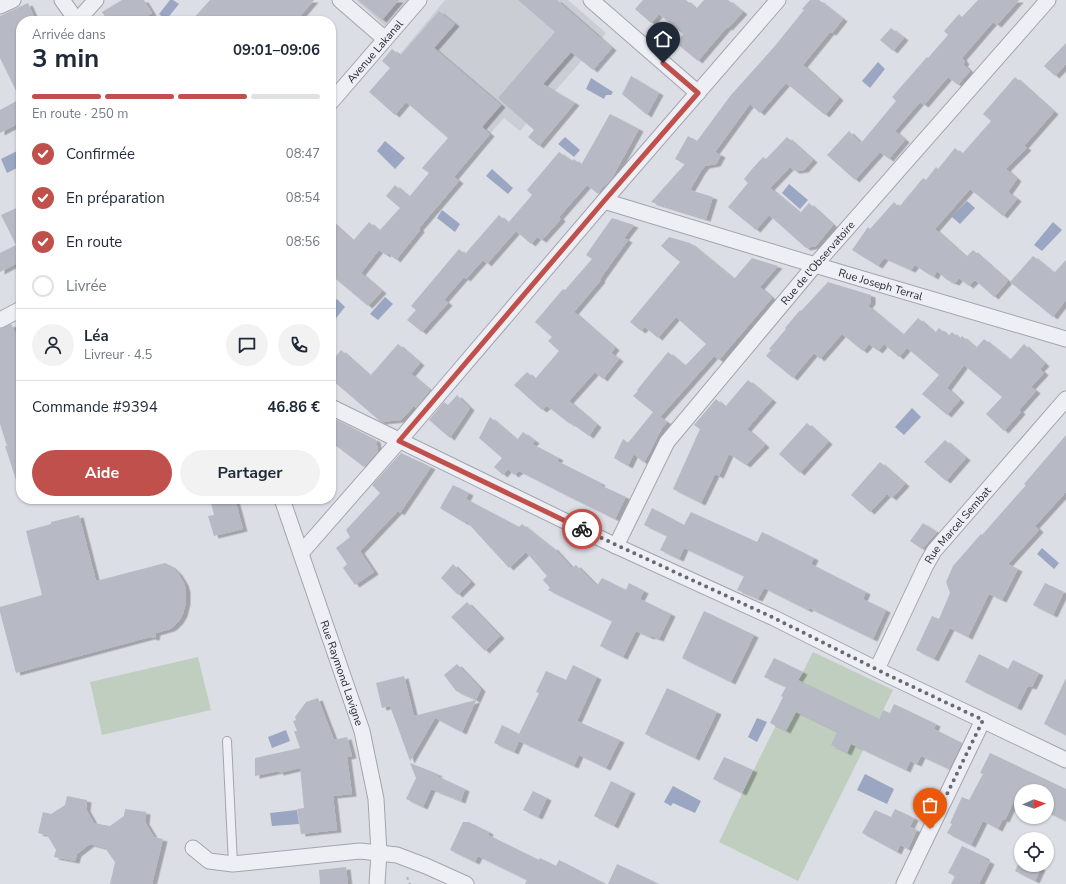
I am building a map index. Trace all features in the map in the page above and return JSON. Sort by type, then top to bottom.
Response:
[{"type":"street","points":[[0,6],[13,0]]},
{"type":"street","points":[[62,0],[73,16]]},
{"type":"street","points":[[82,16],[96,0]]},
{"type":"street","points":[[340,0],[385,39]]},
{"type":"street","name":"Avenue Lakanal","points":[[336,96],[419,0]]},
{"type":"street","points":[[591,0],[698,93]]},
{"type":"street","points":[[301,553],[778,0]]},
{"type":"street","name":"Rue de l'Observatoire","points":[[616,546],[667,442],[815,265],[1048,0]]},
{"type":"street","name":"Rue Joseph Terral","points":[[604,201],[1066,339]]},
{"type":"street","points":[[0,320],[16,312]]},
{"type":"street","name":"Rue Marcel Sembat","points":[[877,668],[926,564],[934,551],[1066,399]]},
{"type":"street","points":[[336,409],[399,441],[616,546],[774,618],[877,668],[890,676],[1066,760]]},
{"type":"street","name":"Rue Raymond Lavigne","points":[[284,504],[362,730],[376,799],[379,853],[378,884]]},
{"type":"street","points":[[904,884],[983,720]]},
{"type":"street","points":[[193,848],[209,861],[233,864],[360,851],[397,855],[466,884]]},
{"type":"lane","points":[[227,741],[233,864]]},
{"type":"shaded area","points":[[356,0],[408,0],[385,26]]},
{"type":"shaded area","points":[[445,0],[568,0],[606,33],[520,131],[504,118],[488,136],[394,61]]},
{"type":"green space","points":[[813,652],[893,690],[798,881],[719,842],[753,770]]},
{"type":"green space","points":[[198,657],[211,710],[102,735],[90,682]]},
{"type":"water","points":[[170,0],[173,0],[179,4],[169,16],[161,16],[159,14]]},
{"type":"water","points":[[878,62],[885,69],[870,88],[862,81]]},
{"type":"water","points":[[591,78],[613,92],[611,95],[606,95],[604,99],[586,89]]},
{"type":"water","points":[[565,137],[580,150],[574,157],[558,144]]},
{"type":"water","points":[[385,141],[405,158],[395,169],[377,151]]},
{"type":"water","points":[[16,152],[16,168],[7,173],[1,159]]},
{"type":"water","points":[[492,169],[513,188],[508,194],[486,176]]},
{"type":"water","points":[[789,184],[808,200],[800,209],[782,193]]},
{"type":"water","points":[[967,201],[975,208],[960,224],[952,217]]},
{"type":"water","points":[[442,210],[460,224],[455,232],[437,218]]},
{"type":"water","points":[[1053,222],[1062,230],[1042,251],[1034,245]]},
{"type":"water","points":[[385,297],[393,304],[378,320],[370,314]]},
{"type":"water","points":[[337,299],[345,307],[336,318]]},
{"type":"water","points":[[912,408],[921,417],[904,435],[895,427]]},
{"type":"water","points":[[1042,548],[1059,563],[1054,569],[1037,554]]},
{"type":"water","points":[[757,718],[767,722],[757,742],[748,737]]},
{"type":"water","points":[[286,730],[290,741],[272,748],[268,737]]},
{"type":"water","points":[[865,774],[894,789],[887,804],[857,790]]},
{"type":"water","points":[[673,786],[701,801],[695,813],[673,803],[671,806],[664,802]]},
{"type":"water","points":[[297,810],[299,824],[272,826],[270,813]]},
{"type":"building","points":[[122,0],[144,0],[152,13],[147,16],[105,16],[102,12]]},
{"type":"building","points":[[210,0],[314,0],[300,16],[196,16]]},
{"type":"building","points":[[358,0],[399,0],[382,20]]},
{"type":"building","points":[[518,0],[557,0],[612,48],[593,70],[571,52],[543,84],[575,103],[539,146],[528,137],[534,130],[498,98],[555,32]]},
{"type":"building","points":[[643,0],[686,0],[696,9],[704,0],[728,0],[743,12],[728,28],[727,27],[698,61],[676,43],[683,34],[659,14],[651,23],[635,9]]},
{"type":"building","points":[[810,0],[819,0],[843,19],[832,33],[830,32],[803,65],[839,98],[825,115],[786,83],[760,113],[750,104],[715,152],[721,155],[716,164],[705,166],[690,190],[713,197],[706,219],[651,202],[685,164],[675,159],[688,136],[697,141],[731,95],[774,47],[804,10],[802,9]]},
{"type":"building","points":[[978,0],[1019,0],[997,25],[993,22],[962,58],[965,62],[963,64],[970,71],[958,85],[948,77],[924,105],[920,102],[895,131],[905,140],[889,159],[880,152],[855,180],[827,155],[849,131],[861,143],[896,101],[892,97],[948,35],[944,31],[959,14],[962,17]]},
{"type":"building","points":[[28,3],[34,16],[16,16],[16,91],[0,58],[0,16]]},
{"type":"building","points":[[439,11],[455,24],[434,48],[501,105],[482,127],[490,134],[454,177],[459,181],[419,228],[420,230],[396,260],[388,253],[386,255],[379,250],[361,273],[382,291],[368,306],[336,279],[336,226],[353,241],[369,222],[379,231],[400,208],[386,196],[395,185],[409,197],[429,173],[422,168],[448,138],[406,102],[395,115],[369,92],[390,68],[382,61],[392,49],[400,56]]},
{"type":"building","points":[[891,28],[904,38],[893,51],[880,40]]},
{"type":"building","points":[[1066,43],[1066,64],[1055,76],[1044,66]]},
{"type":"building","points":[[631,76],[659,93],[647,115],[622,94]]},
{"type":"building","points":[[1015,77],[1054,112],[1024,146],[1027,148],[1006,169],[1017,179],[1008,192],[1017,199],[1003,216],[970,189],[935,229],[966,257],[973,250],[1008,281],[994,297],[975,280],[969,286],[959,278],[955,283],[947,280],[937,271],[934,277],[915,265],[911,270],[884,258],[878,266],[852,250],[868,227],[870,229],[894,202],[899,207],[923,178],[926,180],[936,167],[938,169],[955,148],[962,154],[991,121],[983,114]]},
{"type":"building","points":[[16,101],[16,125],[0,133],[0,110]]},
{"type":"building","points":[[610,114],[639,129],[611,180],[598,194],[587,185],[559,217],[561,219],[542,240],[537,237],[531,244],[516,231],[487,264],[483,260],[466,279],[464,277],[444,300],[448,303],[422,332],[407,320],[416,310],[411,306],[459,249],[465,254],[499,215],[514,229],[508,223],[532,195],[527,190],[559,152],[572,161],[574,159],[581,165]]},
{"type":"building","points":[[787,137],[813,160],[804,170],[795,171],[790,167],[770,188],[800,213],[809,203],[833,225],[816,246],[806,248],[769,215],[756,230],[728,207],[748,183],[744,179],[752,169],[763,157],[766,159]]},
{"type":"building","points":[[16,208],[16,245],[1,215]]},
{"type":"building","points":[[612,218],[634,225],[624,238],[628,240],[600,279],[601,280],[574,312],[615,348],[611,353],[619,359],[603,379],[595,372],[569,401],[597,425],[589,436],[571,423],[570,424],[547,406],[542,410],[514,385],[527,372],[535,379],[559,351],[548,341],[552,337],[535,322],[563,289],[565,290],[592,259],[586,255]]},
{"type":"building","points":[[669,237],[690,243],[734,279],[752,258],[778,266],[760,287],[772,298],[719,360],[714,356],[660,417],[667,422],[662,428],[644,463],[634,454],[628,466],[614,458],[623,439],[628,443],[653,412],[633,396],[668,352],[685,366],[706,344],[676,317],[658,338],[645,327],[641,331],[630,322],[680,262],[661,246]]},
{"type":"building","points":[[16,245],[16,264],[0,272],[0,253]]},
{"type":"building","points":[[1033,256],[1054,273],[1066,260],[1066,300],[1053,317],[1010,282]]},
{"type":"building","points":[[828,282],[871,295],[871,302],[868,306],[903,335],[918,318],[935,333],[939,328],[948,336],[952,332],[960,339],[962,336],[976,348],[984,339],[1010,360],[1024,344],[1045,364],[1040,369],[1044,373],[1031,387],[1036,391],[1019,410],[1021,412],[1004,431],[986,414],[1002,397],[964,365],[947,388],[960,400],[947,415],[922,394],[939,375],[907,348],[899,357],[884,344],[878,351],[869,344],[863,351],[842,334],[820,359],[814,353],[793,378],[766,356],[771,350],[769,349],[800,310],[801,311]]},
{"type":"building","points":[[11,324],[16,334],[16,480],[5,446],[7,446],[0,424],[0,329]]},
{"type":"building","points":[[398,344],[420,363],[411,374],[430,390],[416,408],[414,406],[401,420],[381,422],[336,383],[336,356],[341,350],[370,376]]},
{"type":"building","points":[[748,380],[772,400],[747,429],[765,445],[746,465],[729,454],[719,476],[715,474],[701,503],[673,489],[700,429],[694,425],[716,399],[725,407]]},
{"type":"building","points":[[457,395],[470,408],[450,438],[429,420],[444,402],[448,405]]},
{"type":"building","points":[[490,417],[517,440],[523,432],[535,441],[532,444],[559,458],[557,461],[601,483],[600,485],[626,497],[615,519],[519,471],[514,475],[508,469],[503,475],[494,467],[502,458],[479,438]]},
{"type":"building","points":[[336,420],[376,440],[378,451],[364,467],[336,446]]},
{"type":"building","points":[[807,423],[828,442],[800,473],[779,454]]},
{"type":"building","points":[[1066,435],[1066,492],[1035,526],[1039,530],[1008,564],[1018,569],[1002,600],[989,594],[968,637],[950,628],[934,659],[916,650],[932,616],[939,619],[950,593],[946,582],[953,566],[1026,485],[1024,484]]},
{"type":"building","points":[[945,440],[966,458],[946,481],[924,462]]},
{"type":"building","points":[[401,453],[431,467],[400,513],[398,511],[360,551],[374,572],[355,585],[343,568],[347,564],[336,548],[350,537],[346,530],[380,493],[372,485]]},
{"type":"building","points":[[880,462],[905,484],[892,498],[887,494],[870,512],[851,495]]},
{"type":"building","points":[[453,485],[469,493],[466,499],[519,527],[522,524],[552,548],[553,547],[572,568],[576,565],[597,586],[602,578],[626,590],[629,583],[644,591],[640,599],[671,614],[659,639],[636,631],[623,657],[600,646],[612,621],[548,590],[550,588],[543,580],[547,576],[526,552],[509,568],[466,521],[465,523],[440,508]]},
{"type":"building","points":[[211,504],[236,504],[243,529],[214,536],[208,516],[214,515]]},
{"type":"building","points":[[652,508],[684,525],[691,512],[757,542],[762,532],[814,558],[811,564],[866,592],[863,599],[886,610],[873,639],[809,608],[808,610],[764,588],[758,599],[737,590],[744,576],[684,548],[679,559],[660,550],[667,536],[644,525]]},
{"type":"building","points":[[79,515],[96,581],[165,563],[171,566],[178,573],[184,583],[186,590],[186,602],[183,614],[173,627],[156,633],[155,638],[150,637],[16,673],[0,607],[42,595],[26,531],[51,524],[51,522]]},
{"type":"building","points":[[923,523],[937,532],[922,549],[910,541]]},
{"type":"building","points":[[453,564],[471,582],[458,595],[441,578]]},
{"type":"building","points":[[1045,583],[1064,592],[1053,615],[1033,605]]},
{"type":"building","points":[[467,602],[500,636],[485,651],[451,617]]},
{"type":"building","points":[[704,611],[754,635],[731,682],[682,658]]},
{"type":"building","points":[[979,654],[1008,669],[1013,660],[1039,673],[1032,687],[1028,686],[1017,708],[965,682]]},
{"type":"building","points":[[774,658],[803,672],[798,680],[879,719],[883,710],[890,713],[894,704],[936,724],[934,729],[962,743],[949,769],[921,756],[917,764],[910,761],[906,770],[851,744],[847,753],[831,745],[837,732],[796,712],[786,731],[770,723],[783,697],[781,696],[786,687],[764,677]]},
{"type":"building","points":[[457,664],[481,689],[462,732],[435,718],[410,761],[390,706],[382,708],[376,683],[404,676],[414,716],[476,700],[456,691],[444,675]]},
{"type":"building","points":[[573,665],[597,677],[577,721],[620,740],[606,768],[579,755],[574,766],[519,741],[514,752],[494,743],[502,725],[519,734],[539,693],[536,692],[546,671],[566,680]]},
{"type":"building","points":[[1066,678],[1066,735],[1044,724]]},
{"type":"building","points":[[667,688],[717,712],[695,758],[645,734]]},
{"type":"building","points":[[318,698],[334,740],[347,737],[352,756],[347,757],[352,794],[333,796],[337,830],[301,834],[297,809],[304,808],[300,768],[279,773],[279,771],[255,776],[255,758],[300,748],[294,731],[297,731],[293,721],[296,720],[295,717],[306,702]]},
{"type":"building","points":[[990,753],[1066,789],[1066,821],[1054,815],[1054,784],[1014,784],[1014,800],[1005,820],[1003,819],[998,829],[983,821],[971,845],[947,833],[962,797],[969,800],[983,774],[980,773]]},
{"type":"building","points":[[724,757],[753,770],[742,793],[713,779]]},
{"type":"building","points":[[410,763],[438,774],[437,776],[465,789],[461,801],[431,789],[423,807],[406,799],[416,778]]},
{"type":"building","points":[[611,781],[631,791],[614,826],[594,816]]},
{"type":"building","points":[[533,791],[547,798],[538,817],[523,810]]},
{"type":"building","points":[[67,796],[87,800],[86,809],[94,823],[110,826],[124,816],[125,809],[146,812],[145,822],[154,837],[163,839],[152,884],[110,884],[115,862],[105,848],[90,844],[77,854],[75,861],[54,857],[56,850],[47,835],[38,833],[43,812],[51,814],[65,805]]},
{"type":"building","points":[[895,809],[914,818],[910,827],[917,830],[908,849],[900,845],[897,852],[862,833],[875,810],[891,817]]},
{"type":"building","points":[[463,822],[469,822],[489,832],[488,835],[539,860],[540,858],[556,866],[559,860],[606,884],[525,884],[527,880],[478,856],[475,862],[450,850]]},
{"type":"building","points":[[962,846],[985,857],[985,859],[990,862],[979,884],[951,884],[955,876],[948,873]]},
{"type":"building","points":[[617,864],[659,884],[608,884]]},
{"type":"building","points":[[346,867],[348,884],[320,884],[319,870]]},
{"type":"building","points":[[1017,872],[1039,872],[1035,881]]},
{"type":"way so far","points":[[582,529],[774,618],[877,668],[890,676],[983,720],[930,829]]},
{"type":"route","points":[[582,529],[399,441],[698,93],[663,63]]}]
